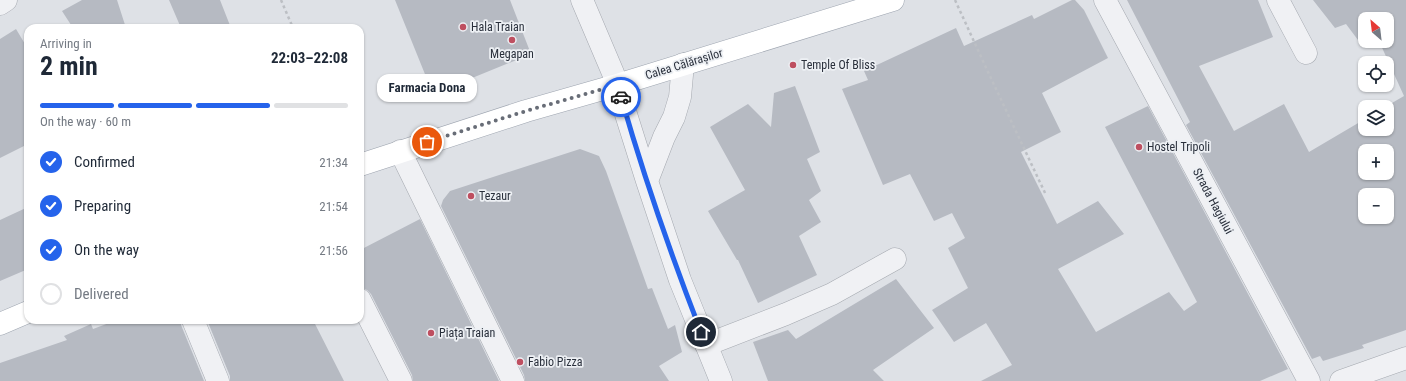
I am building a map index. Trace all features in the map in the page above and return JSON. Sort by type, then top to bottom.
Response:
[{"type":"main road","name":"Calea Călărașilor","points":[[364,164],[526,111],[617,85],[893,0]]},
{"type":"main road","points":[[0,324],[24,314]]},
{"type":"street","points":[[0,4],[6,0]]},
{"type":"street","points":[[582,0],[613,73],[680,280],[721,381]]},
{"type":"street","name":"Strada Hagiului","points":[[1105,0],[1309,381]]},
{"type":"street","points":[[1278,0],[1306,53]]},
{"type":"street","points":[[647,181],[674,116],[680,97],[683,64]]},
{"type":"street","points":[[400,151],[513,381]]},
{"type":"street","points":[[706,344],[786,314],[832,294],[895,259]]},
{"type":"street","points":[[364,308],[401,381]]},
{"type":"street","points":[[195,324],[218,381]]},
{"type":"street","points":[[1341,381],[1406,358]]},
{"type":"path","points":[[281,0],[292,24]]},
{"type":"path","points":[[956,0],[1046,195]]},
{"type":"building","points":[[82,0],[117,0],[125,24],[70,24],[62,11]]},
{"type":"building","points":[[169,0],[220,0],[229,24],[179,24]]},
{"type":"building","name":"Hala Traian","points":[[395,0],[510,0],[531,54],[433,94]]},
{"type":"building","points":[[1072,0],[1075,0],[1084,10],[1108,58],[1042,93],[1061,132],[1021,152],[1057,224],[1098,201],[1124,234],[1058,269],[1096,332],[1169,292],[1184,311],[1197,302],[1105,127],[1148,106],[1288,369],[1260,381],[981,381],[1012,365],[986,323],[954,342],[932,310],[968,288],[948,248],[965,238],[952,213],[934,221],[910,174],[883,185],[842,89],[868,80],[864,71],[956,28],[964,46],[1032,15],[1034,19]]},
{"type":"building","points":[[1127,0],[1258,0],[1273,37],[1199,66],[1234,131],[1284,104],[1309,152],[1358,123],[1358,136],[1394,136],[1394,102],[1404,96],[1394,74],[1394,56],[1386,56],[1382,48],[1394,48],[1394,12],[1358,12],[1358,40],[1346,24],[1335,28],[1313,0],[1406,0],[1406,330],[1362,345],[1364,348],[1323,361],[1320,356],[1312,359],[1186,125],[1190,122]]},
{"type":"building","points":[[16,29],[24,42],[24,146],[0,158],[0,39]]},
{"type":"building","points":[[795,86],[820,152],[807,159],[821,191],[809,200],[821,222],[799,236],[817,275],[758,303],[738,260],[708,211],[745,190],[710,127],[748,104],[771,127],[774,93]]},
{"type":"building","points":[[580,149],[599,156],[606,171],[648,289],[652,288],[668,329],[675,325],[682,352],[659,366],[669,381],[525,381],[524,375],[441,206],[443,200],[450,191]]},
{"type":"building","points":[[24,209],[24,271],[0,281],[0,220]]},
{"type":"building","name":"Piața Traian","points":[[420,219],[499,381],[413,381],[412,375],[371,294],[364,289],[364,248]]},
{"type":"building","points":[[896,279],[934,328],[873,370],[884,381],[768,381],[753,342],[788,330],[796,339]]},
{"type":"building","points":[[91,324],[93,329],[106,324],[181,324],[204,381],[0,381],[0,363],[67,340],[64,336]]},
{"type":"building","points":[[209,324],[315,324],[344,381],[230,381],[230,376]]},
{"type":"way so far","points":[[427,142],[526,111],[617,85],[621,97]]},
{"type":"place","name":"Hala Traian","points":[[463,27]]},
{"type":"place","name":"Megapan","points":[[512,40]]},
{"type":"place","name":"Temple Of Bliss","points":[[793,65]]},
{"type":"place","name":"Farmacia Dona","points":[[427,142]]},
{"type":"place","name":"Hostel Tripoli","points":[[1139,147]]},
{"type":"place","name":"Tezaur","points":[[471,196]]},
{"type":"place","name":"Piața Traian","points":[[431,333]]},
{"type":"place","name":"Fabio Pizza","points":[[520,362]]},
{"type":"route","points":[[621,97],[680,280],[701,332]]}]
